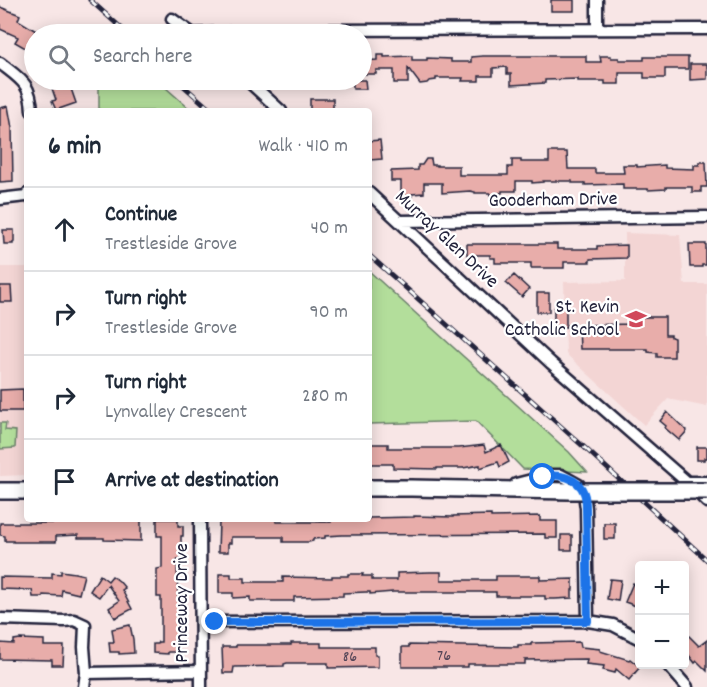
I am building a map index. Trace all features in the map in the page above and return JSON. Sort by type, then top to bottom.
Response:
[{"type":"street","points":[[597,0],[597,29]]},
{"type":"street","points":[[172,19],[179,24]]},
{"type":"street","points":[[372,30],[707,29]]},
{"type":"street","points":[[0,63],[24,83]]},
{"type":"street","points":[[29,90],[32,108]]},
{"type":"street","points":[[258,90],[278,108]]},
{"type":"street","points":[[0,198],[24,196]]},
{"type":"street","name":"Murray Glen Drive","points":[[372,196],[551,363],[707,502]]},
{"type":"street","name":"Gooderham Drive","points":[[399,221],[707,217]]},
{"type":"street","points":[[516,484],[551,475],[561,475],[579,485],[584,494],[588,621]]},
{"type":"street","points":[[687,482],[707,482]]},
{"type":"street","points":[[372,488],[707,491]]},
{"type":"street","points":[[0,491],[24,491]]},
{"type":"street","name":"Princeway Drive","points":[[200,522],[201,687]]},
{"type":"street","points":[[0,619],[74,620],[85,625],[84,687]]},
{"type":"street","points":[[201,622],[588,621],[613,625],[635,637]]},
{"type":"street","points":[[671,669],[687,687]]},
{"type":"street","points":[[86,674],[201,670]]},
{"type":"shaded area","name":"St. Kevin Catholic School","points":[[625,233],[680,235],[684,284],[707,284],[707,407],[668,399],[644,425],[566,354],[564,282],[625,281]]},
{"type":"shaded area","points":[[0,267],[24,267],[24,475],[0,476]]},
{"type":"green space","points":[[99,90],[168,90],[189,108],[99,108]]},
{"type":"green space","points":[[372,274],[569,452],[587,472],[523,469],[476,421],[372,424]]},
{"type":"green space","points":[[0,423],[6,423],[5,430],[16,431],[15,448],[0,449]]},
{"type":"building","points":[[551,0],[574,0],[574,11],[551,11]]},
{"type":"building","points":[[0,7],[20,15],[18,20],[25,24],[24,47],[15,42],[18,37],[0,29]]},
{"type":"building","points":[[377,55],[412,56],[412,60],[451,59],[451,62],[471,62],[471,57],[483,56],[586,56],[586,62],[601,62],[600,56],[611,56],[619,60],[644,60],[644,57],[688,57],[688,69],[665,69],[665,78],[644,78],[644,73],[619,73],[619,84],[605,84],[605,81],[578,81],[578,79],[545,80],[545,83],[511,85],[511,74],[507,74],[507,67],[493,68],[493,76],[479,76],[479,81],[462,81],[463,78],[436,78],[436,80],[420,84],[408,68],[408,83],[394,83],[394,70],[376,70],[376,74],[372,74],[372,60],[377,60]]},
{"type":"building","points":[[690,64],[707,64],[707,79],[690,80]]},
{"type":"building","points":[[52,90],[71,90],[76,103],[55,108],[52,101],[56,100]]},
{"type":"building","points":[[310,99],[333,99],[333,108],[310,108]]},
{"type":"building","points":[[8,106],[12,128],[13,181],[0,182],[0,108]]},
{"type":"building","points":[[380,140],[382,159],[372,160],[372,141]]},
{"type":"building","points":[[549,152],[567,152],[568,169],[595,169],[595,173],[624,173],[623,165],[637,165],[637,167],[665,165],[665,168],[694,169],[694,165],[699,165],[699,162],[706,162],[707,187],[701,187],[701,192],[692,192],[692,187],[648,190],[623,189],[623,184],[585,185],[585,183],[572,183],[572,181],[532,183],[532,181],[516,181],[516,191],[502,191],[498,195],[490,195],[490,193],[470,191],[442,193],[442,183],[424,183],[424,193],[401,196],[401,181],[391,181],[391,171],[418,170],[418,165],[422,165],[426,159],[431,159],[432,165],[459,166],[459,175],[508,175],[508,167],[512,167],[512,160],[549,162]]},
{"type":"building","points":[[3,230],[14,230],[13,244],[4,244]]},
{"type":"building","points":[[467,244],[557,244],[557,249],[597,249],[597,246],[627,245],[627,258],[564,262],[564,268],[531,268],[531,263],[495,263],[495,258],[490,258],[490,255],[467,255]]},
{"type":"building","points":[[689,244],[706,244],[706,265],[690,267]]},
{"type":"building","points":[[514,275],[529,289],[522,297],[506,283]]},
{"type":"building","points":[[0,286],[11,286],[12,302],[0,302]]},
{"type":"building","points":[[537,293],[549,293],[549,312],[537,312]]},
{"type":"building","points":[[554,308],[566,308],[566,327],[554,327]]},
{"type":"building","points":[[639,317],[665,317],[665,335],[671,335],[674,338],[674,357],[657,357],[657,353],[648,352],[648,349],[580,349],[579,325],[635,324],[639,322]]},
{"type":"building","points":[[23,389],[23,411],[0,411],[0,390]]},
{"type":"building","points":[[667,412],[687,431],[679,440],[660,421]]},
{"type":"building","points":[[372,444],[388,444],[388,448],[459,448],[484,445],[486,452],[501,445],[509,462],[500,467],[498,462],[480,468],[480,465],[437,469],[393,468],[393,464],[372,464]]},
{"type":"building","points":[[697,447],[707,447],[707,458],[697,460]]},
{"type":"building","points":[[540,516],[540,521],[557,521],[557,538],[545,538],[545,534],[342,535],[325,536],[325,538],[313,539],[309,542],[283,542],[283,537],[231,537],[228,552],[218,552],[219,522],[372,522],[372,518]]},
{"type":"building","points":[[141,522],[141,541],[78,538],[78,535],[56,536],[56,542],[13,542],[5,541],[5,536],[0,535],[0,523]]},
{"type":"building","points":[[157,522],[178,522],[178,526],[183,526],[181,560],[177,560],[181,636],[177,636],[177,652],[168,652],[168,654],[153,653],[153,644],[161,642],[161,597],[157,597],[157,569],[162,568],[162,536],[157,536]]},
{"type":"building","points":[[604,523],[615,523],[615,539],[604,539]]},
{"type":"building","points":[[561,535],[572,535],[572,550],[561,550]]},
{"type":"building","points":[[61,571],[84,575],[79,594],[62,590],[61,596],[33,597],[32,590],[0,589],[0,577],[52,578],[52,573],[61,574]]},
{"type":"building","points":[[441,572],[441,580],[496,580],[496,576],[540,576],[540,580],[573,579],[572,598],[496,596],[496,592],[370,594],[366,592],[343,593],[343,596],[294,597],[294,601],[250,601],[250,597],[233,598],[233,593],[219,593],[219,574],[231,574],[231,578],[245,578],[245,582],[283,582],[283,577],[332,578],[332,576],[348,576],[348,574],[372,576],[372,580],[397,580],[397,573]]},
{"type":"building","points":[[100,575],[108,581],[112,576],[119,581],[125,588],[122,590],[132,609],[115,618],[109,608],[119,601],[108,585],[99,597],[90,591]]},
{"type":"building","points":[[610,579],[621,580],[618,601],[607,599]]},
{"type":"building","points":[[633,583],[635,584],[635,606],[625,602]]},
{"type":"building","points":[[130,625],[134,653],[110,652],[109,642],[114,642],[112,629]]},
{"type":"building","points":[[689,636],[699,646],[707,640],[707,671],[697,661],[695,663],[689,655]]},
{"type":"building","points":[[14,640],[44,640],[44,646],[64,646],[63,665],[52,665],[52,660],[0,659],[0,643],[14,644]]},
{"type":"building","points":[[580,642],[581,647],[600,649],[600,651],[630,659],[635,663],[635,669],[638,669],[629,680],[616,669],[615,673],[603,670],[604,666],[586,664],[587,659],[525,660],[525,664],[468,664],[468,667],[402,667],[402,647],[409,647],[409,645],[518,647],[518,645],[531,645],[531,643]]},
{"type":"building","points":[[291,643],[321,643],[321,647],[375,647],[378,667],[328,668],[328,663],[287,663],[284,666],[234,667],[233,673],[223,673],[222,647],[291,645]]},
{"type":"railway","points":[[90,0],[117,24]]},
{"type":"railway","points":[[188,90],[209,108]]},
{"type":"railway","points":[[372,258],[707,560]]},
{"type":"place","name":"St. Kevin Catholic School","points":[[636,319]]},
{"type":"route","points":[[215,622],[588,621],[584,494],[579,485],[561,475],[543,477]]}]
